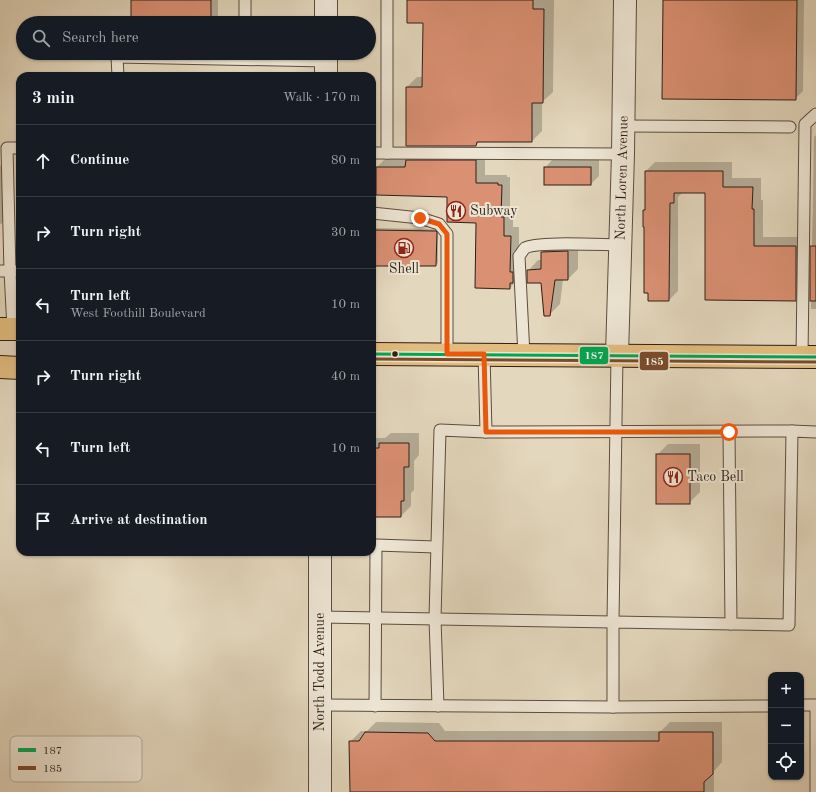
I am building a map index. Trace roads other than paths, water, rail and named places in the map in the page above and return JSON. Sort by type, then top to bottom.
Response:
[{"type":"main road","points":[[376,354],[809,357]]},
{"type":"main road","points":[[0,368],[16,368]]},
{"type":"street","points":[[326,0],[326,16]]},
{"type":"street","name":"North Loren Avenue","points":[[617,355],[624,154],[625,0]]},
{"type":"street","name":"North Todd Avenue","points":[[320,556],[320,792]]},
{"type":"lane","points":[[245,0],[245,16]]},
{"type":"lane","points":[[387,0],[387,153]]},
{"type":"lane","points":[[117,60],[118,72]]},
{"type":"lane","points":[[286,60],[326,64]]},
{"type":"lane","points":[[809,357],[805,124],[816,114]]},
{"type":"lane","points":[[624,126],[790,127]]},
{"type":"lane","points":[[11,329],[10,271],[3,148],[16,148]]},
{"type":"lane","points":[[376,153],[624,154]]},
{"type":"lane","points":[[376,213],[420,218],[439,224],[447,234],[447,354]]},
{"type":"lane","points":[[524,355],[519,256],[525,248],[547,244],[621,245]]},
{"type":"lane","points":[[484,354],[486,432]]},
{"type":"lane","points":[[613,707],[617,355]]},
{"type":"lane","points":[[438,706],[435,619],[440,430],[486,432],[816,432]]},
{"type":"lane","points":[[320,618],[788,625],[792,431]]},
{"type":"lane","points":[[729,432],[731,624]]},
{"type":"lane","points":[[376,546],[436,547]]},
{"type":"lane","points":[[375,706],[376,556]]},
{"type":"lane","points":[[320,705],[613,707],[768,706]]},
{"type":"lane","points":[[804,705],[816,705],[816,792]]},
{"type":"place","name":"Subway","points":[[456,211]]},
{"type":"place","name":"Shell","points":[[404,248]]},
{"type":"place","name":"Taco Bell","points":[[673,477]]}]
